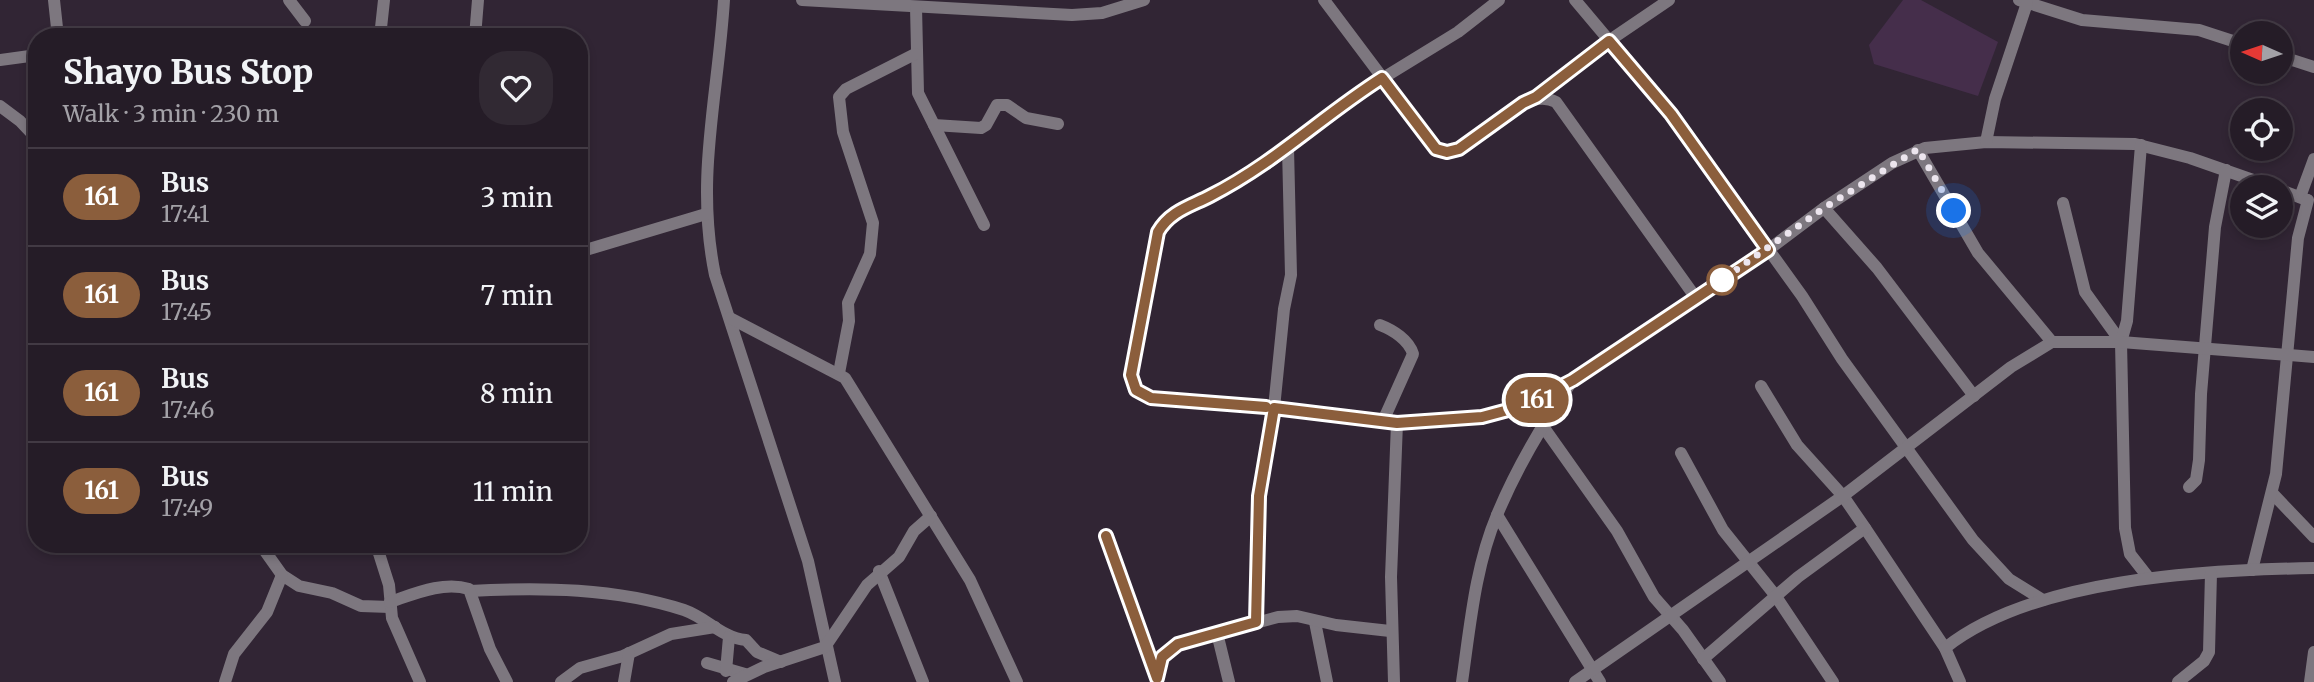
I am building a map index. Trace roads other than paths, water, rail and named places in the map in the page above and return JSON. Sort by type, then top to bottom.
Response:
[{"type":"street","points":[[54,0],[57,28]]},
{"type":"street","points":[[289,0],[305,21]]},
{"type":"street","points":[[381,28],[384,0]]},
{"type":"street","points":[[476,28],[478,0]]},
{"type":"street","points":[[724,0],[705,168],[706,214],[715,275],[808,561],[825,647],[835,682]]},
{"type":"street","points":[[802,0],[879,2],[916,7],[1072,15],[1102,13],[1144,0]]},
{"type":"street","points":[[1070,0],[1072,15]]},
{"type":"street","points":[[1341,0],[1328,5],[1436,149],[1447,152],[1459,149],[1523,103],[1536,97],[1609,41],[1669,0]]},
{"type":"street","points":[[1499,0],[1458,32],[1333,111],[1289,148],[1234,183],[1172,215],[1161,227],[1148,277],[1131,375],[1136,390],[1145,397],[1274,408],[1397,423],[1491,415],[1547,396],[1573,380],[1768,250],[1824,208],[1918,149],[1986,142],[2141,145],[2240,175]]},
{"type":"street","points":[[1575,0],[1671,114],[1905,447],[1966,529],[2001,571],[2043,600]]},
{"type":"street","points":[[1986,142],[1995,99],[2023,1],[2098,23],[2192,29],[2230,40]]},
{"type":"street","points":[[916,7],[918,93],[984,225]]},
{"type":"street","points":[[839,373],[849,321],[848,303],[870,254],[873,223],[843,132],[839,97],[846,89],[915,54]]},
{"type":"street","points":[[0,60],[28,56]]},
{"type":"street","points":[[2293,60],[2314,67]]},
{"type":"street","points":[[1536,97],[1556,103],[1567,114],[1696,298]]},
{"type":"street","points":[[934,125],[981,128],[986,125],[996,105],[1002,104],[1026,118],[1058,124]]},
{"type":"street","points":[[0,106],[28,129]]},
{"type":"street","points":[[2141,145],[2127,321],[2121,342],[2125,528],[2130,554],[2148,578]]},
{"type":"street","points":[[1256,622],[1259,496],[1292,275],[1289,148]]},
{"type":"street","points":[[1918,149],[1979,253],[2052,342]]},
{"type":"street","points":[[2252,570],[2273,494],[2298,238],[2314,159]]},
{"type":"street","points":[[2189,487],[2196,480],[2199,460],[2205,348],[2216,227],[2226,170]]},
{"type":"street","points":[[2063,203],[2085,292],[2121,342]]},
{"type":"street","points":[[1824,208],[1877,268],[1974,396]]},
{"type":"street","points":[[588,249],[706,214]]},
{"type":"street","points":[[730,318],[789,351],[839,373],[983,603],[1017,682]]},
{"type":"street","points":[[1380,325],[1396,333],[1411,347],[1413,354],[1383,421]]},
{"type":"street","points":[[1575,682],[1596,677],[1747,562],[1843,496],[2011,367],[2052,342],[2121,342],[2314,357]]},
{"type":"street","points":[[1462,682],[1482,562],[1497,515],[1542,425],[1573,380]]},
{"type":"street","points":[[1761,386],[1797,446],[1843,496],[1865,528],[1945,648],[1960,682]]},
{"type":"street","points":[[1394,682],[1390,631],[1397,423]]},
{"type":"street","points":[[1542,425],[1616,531],[1654,597],[1720,682]]},
{"type":"street","points":[[1681,453],[1710,509],[1775,596],[1833,682]]},
{"type":"street","points":[[2273,494],[2297,515],[2314,537]]},
{"type":"street","points":[[1497,515],[1596,677]]},
{"type":"street","points":[[707,663],[729,676],[745,674],[825,647],[846,619],[863,589],[879,571],[899,556],[914,531],[931,516]]},
{"type":"street","points":[[1703,659],[1775,596],[1865,528]]},
{"type":"street","points":[[1106,536],[1158,680]]},
{"type":"street","points":[[266,553],[282,575],[299,586],[332,593],[351,603],[390,605],[430,589],[455,587],[470,591],[562,588],[636,599],[683,610],[729,637],[746,640],[757,652],[781,662]]},
{"type":"street","points":[[379,553],[389,585],[390,605],[421,682]]},
{"type":"street","points":[[1945,648],[1964,634],[2043,600],[2148,578],[2314,568]]},
{"type":"street","points":[[879,571],[923,682]]},
{"type":"street","points":[[2178,682],[2204,661],[2209,652],[2211,573]]},
{"type":"street","points":[[225,682],[234,654],[267,612],[282,575]]},
{"type":"street","points":[[470,591],[490,649],[507,682]]},
{"type":"street","points":[[1158,680],[1162,657],[1178,644],[1256,622],[1292,616],[1315,622],[1390,631]]},
{"type":"street","points":[[820,623],[846,619]]},
{"type":"street","points":[[1315,622],[1328,682]]},
{"type":"street","points":[[561,682],[580,668],[629,653],[674,633],[715,627]]},
{"type":"street","points":[[1217,633],[1229,682]]},
{"type":"street","points":[[729,637],[729,676]]},
{"type":"street","points":[[2310,682],[2314,652]]},
{"type":"street","points":[[624,682],[629,653]]}]
